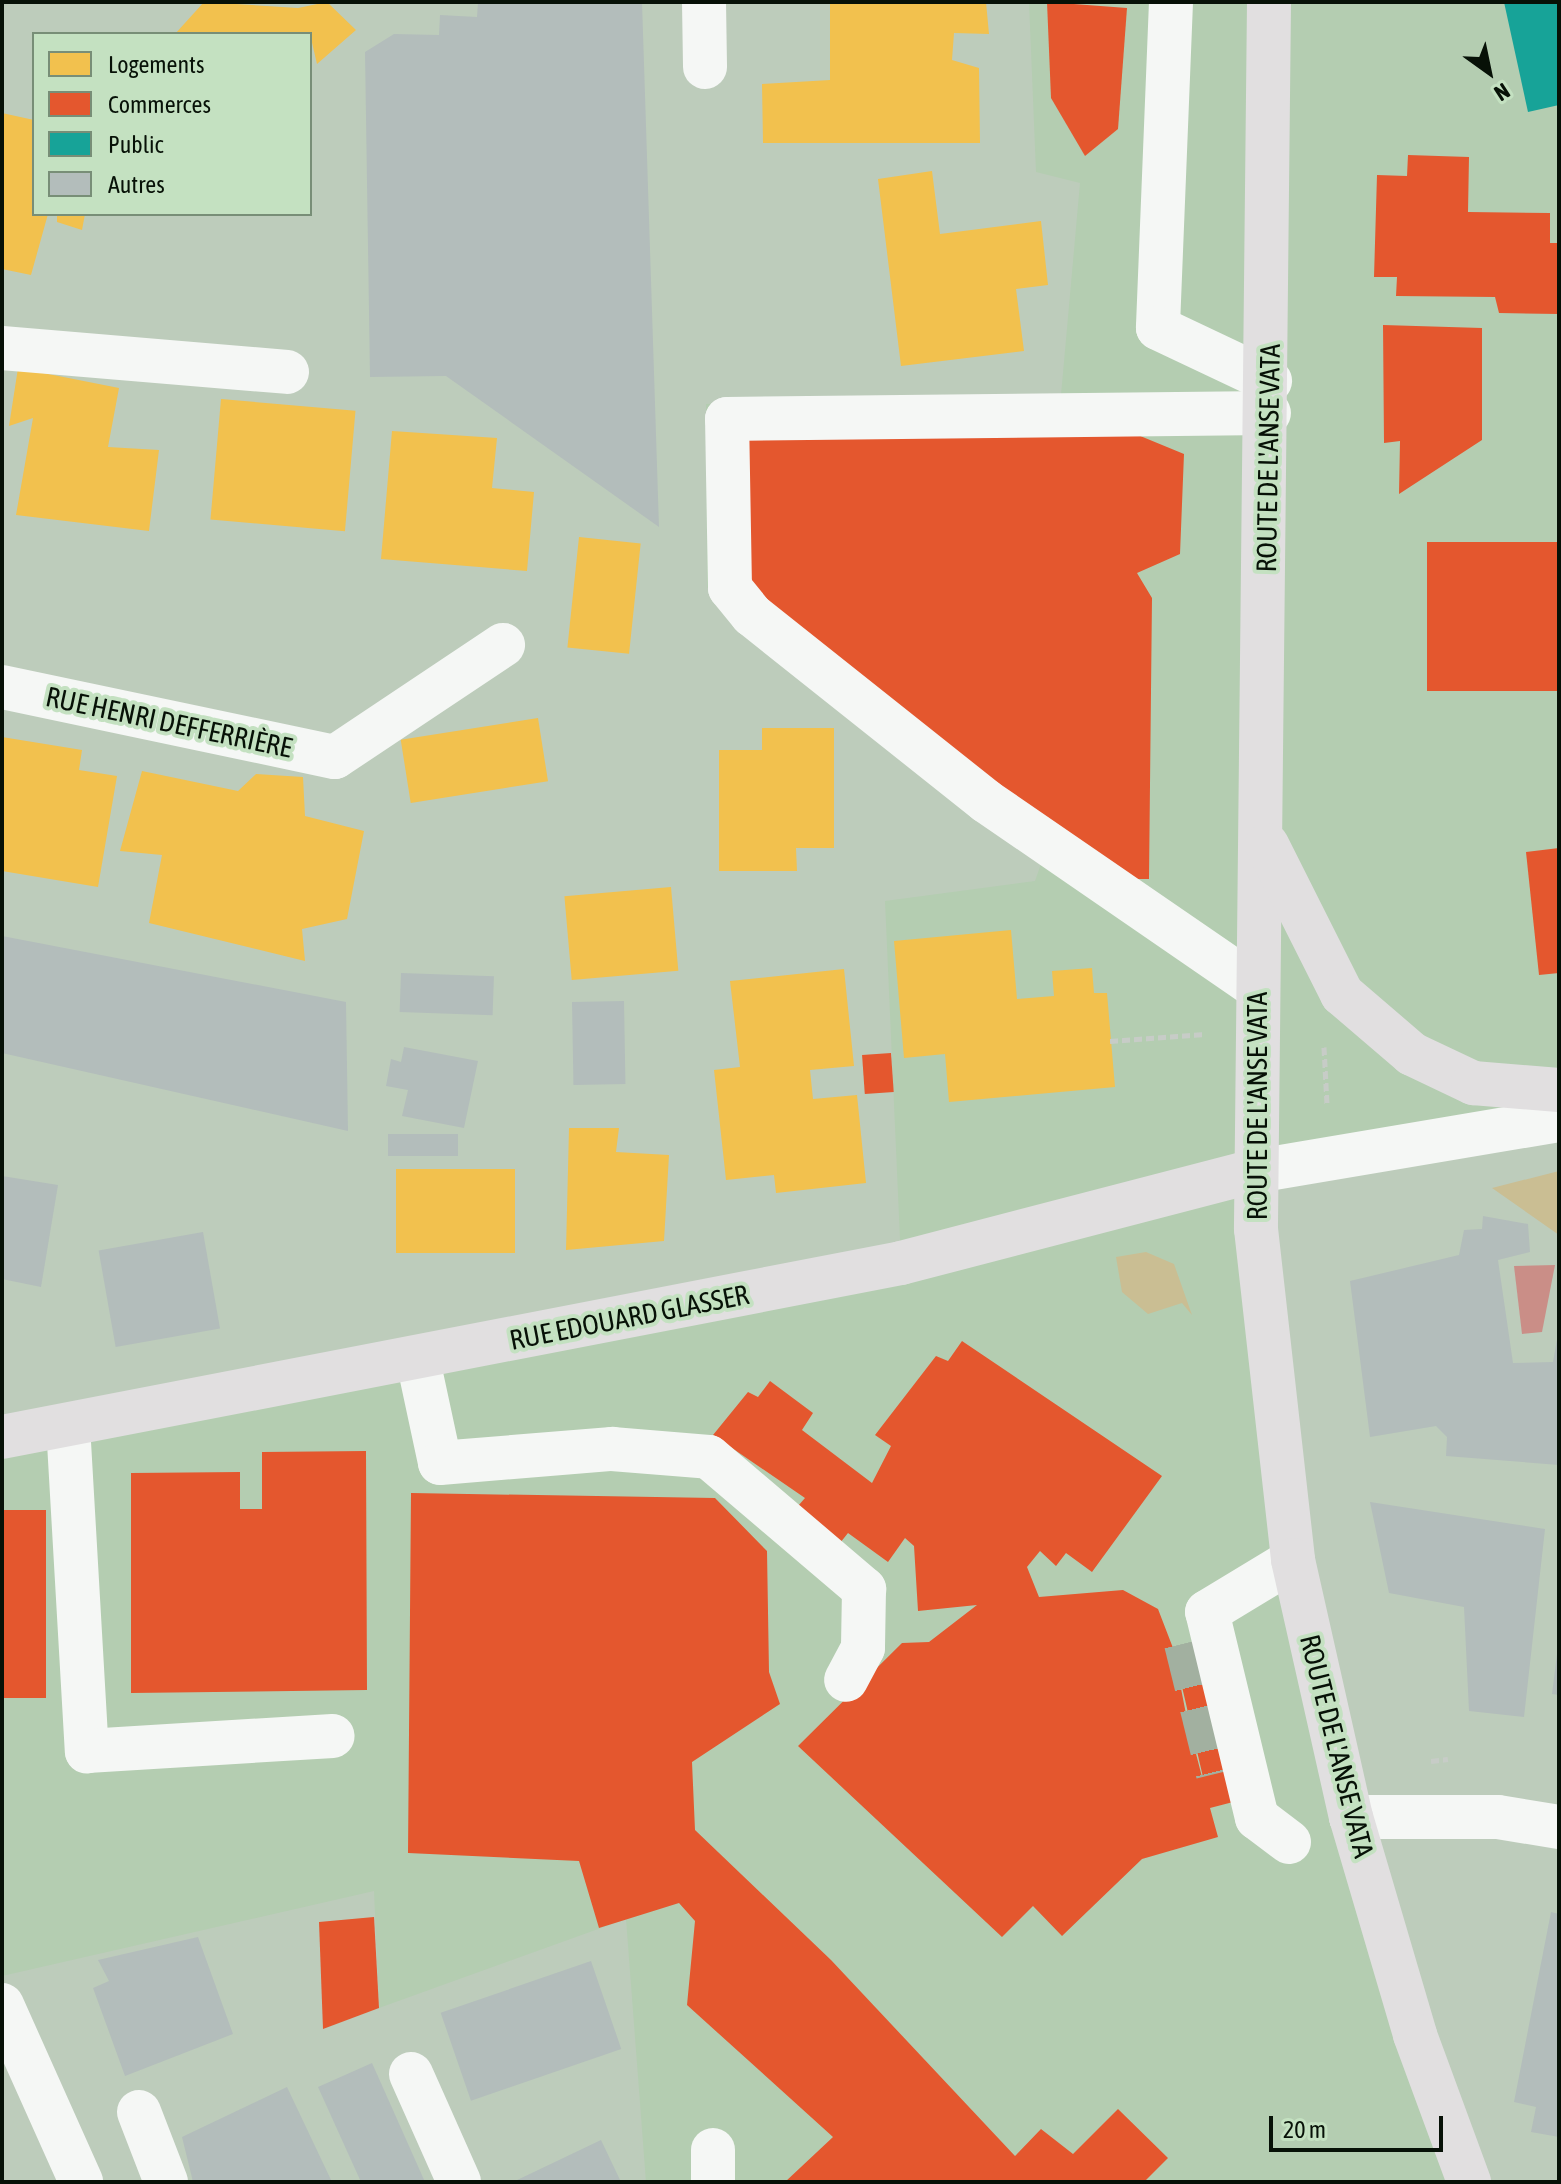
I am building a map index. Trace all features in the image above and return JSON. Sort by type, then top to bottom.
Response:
[{"type":"main road","name":"ROUTE DE L'ANSE VATA","points":[[1269,2],[1269,397],[1258,988],[1251,1172],[1293,1560],[1351,1817],[1415,2035],[1469,2182]]},
{"type":"main road","points":[[1260,829],[1302,926],[1353,1004],[1412,1054],[1473,1083],[1559,1090]]},
{"type":"main road","name":"RUE EDOUARD GLASSER","points":[[2,1437],[418,1360],[901,1263],[1251,1172]]},
{"type":"street","points":[[704,2],[705,67]]},
{"type":"street","points":[[1171,2],[1158,328],[1269,397]]},
{"type":"street","points":[[2,348],[287,372]]},
{"type":"street","points":[[1258,988],[986,801],[752,615],[730,588],[727,419],[1269,397]]},
{"type":"street","name":"RUE HENRI DEFFERRIÈRE","points":[[2,687],[335,757],[503,645]]},
{"type":"street","points":[[1251,1172],[1559,1120]]},
{"type":"street","points":[[418,1360],[440,1463],[612,1449],[709,1457],[864,1589],[863,1648],[846,1680]]},
{"type":"street","points":[[68,1425],[87,1751],[333,1736]]},
{"type":"street","points":[[1218,1773],[1222,1793],[1273,1830],[1196,1628],[1293,1560]]},
{"type":"street","points":[[1351,1817],[1498,1817],[1559,1827]]},
{"type":"street","points":[[2,2005],[81,2182]]},
{"type":"street","points":[[411,2074],[459,2182]]},
{"type":"street","points":[[139,2112],[166,2182]]},
{"type":"path","points":[[1211,1023],[1211,1049]]},
{"type":"path","points":[[1110,1041],[1210,1034]]},
{"type":"path","points":[[1324,1040],[1327,1111]]},
{"type":"path","points":[[1423,1762],[1448,1759]]},
{"type":"shaded area","points":[[1029,2],[1559,2],[1559,1120],[1252,1172],[1290,1545],[1469,2182],[646,2182],[626,1919],[379,2008],[374,1891],[2,1976],[2,1444],[901,1262],[885,901],[1035,881],[1043,858],[707,587],[706,404],[1061,395],[1080,183],[1036,172]]},
{"type":"shaded area","points":[[1559,1171],[1559,1235],[1492,1188]]},
{"type":"shaded area","points":[[1146,1252],[1174,1264],[1192,1315],[1182,1303],[1148,1314],[1122,1292],[1116,1257]]},
{"type":"shaded area","points":[[1555,1265],[1542,1332],[1522,1334],[1514,1266]]},
{"type":"building: Logements","points":[[204,2],[298,8],[327,2],[356,30],[317,64],[312,32],[177,32]]},
{"type":"building: Logements","points":[[830,2],[986,2],[989,34],[954,33],[952,60],[979,68],[980,143],[763,143],[762,84],[830,80]]},
{"type":"building: Logements","points":[[2,113],[32,120],[32,216],[47,216],[31,275],[2,269]]},
{"type":"building: Logements","points":[[932,171],[940,234],[1041,221],[1048,285],[1016,289],[1024,351],[901,366],[878,179]]},
{"type":"building: Logements","points":[[57,216],[85,216],[82,230],[57,222]]},
{"type":"building: Logements","points":[[18,368],[119,388],[108,447],[159,450],[149,531],[16,515],[33,418],[9,426]]},
{"type":"building: Logements","points":[[221,399],[355,411],[345,531],[210,520]]},
{"type":"building: Logements","points":[[392,431],[497,438],[492,488],[534,492],[527,571],[381,559]]},
{"type":"building: Logements","points":[[579,537],[641,543],[629,654],[567,647]]},
{"type":"building: Logements","points":[[538,718],[548,781],[411,803],[401,740]]},
{"type":"building: Logements","points":[[762,728],[834,728],[834,848],[796,848],[797,871],[719,871],[719,750],[762,750]]},
{"type":"building: Logements","points":[[2,737],[82,750],[79,770],[117,776],[98,887],[2,871]]},
{"type":"building: Logements","points":[[142,771],[238,791],[256,774],[303,777],[305,816],[364,831],[347,919],[302,929],[305,961],[149,923],[162,855],[120,851]]},
{"type":"building: Logements","points":[[671,887],[678,971],[572,980],[564,896]]},
{"type":"building: Logements","points":[[1011,930],[1017,999],[1054,996],[1052,971],[1092,968],[1094,993],[1107,993],[1115,1087],[949,1102],[945,1054],[904,1058],[894,941]]},
{"type":"building: Logements","points":[[844,969],[854,1066],[810,1070],[813,1099],[857,1095],[866,1183],[776,1193],[774,1175],[726,1180],[714,1070],[740,1067],[730,981]]},
{"type":"building: Logements","points":[[569,1128],[619,1128],[616,1152],[669,1155],[664,1241],[566,1250]]},
{"type":"building: Logements","points":[[396,1169],[515,1169],[515,1253],[396,1253]]},
{"type":"building: Commerces","points":[[1047,2],[1127,8],[1118,129],[1085,156],[1051,98]]},
{"type":"building: Commerces","points":[[1408,155],[1469,157],[1468,212],[1550,213],[1550,243],[1559,243],[1559,314],[1499,313],[1495,297],[1396,296],[1397,277],[1374,277],[1377,175],[1407,176]]},
{"type":"building: Commerces","points":[[1383,325],[1482,328],[1482,440],[1399,494],[1400,441],[1384,443]]},
{"type":"building: Commerces","points":[[1133,433],[1184,454],[1180,554],[1137,573],[1152,598],[1149,879],[1127,879],[744,598],[744,437]]},
{"type":"building: Commerces","points":[[1427,542],[1559,542],[1559,691],[1427,691]]},
{"type":"building: Commerces","points":[[1559,848],[1559,973],[1539,975],[1526,852]]},
{"type":"building: Commerces","points":[[891,1053],[894,1092],[865,1094],[862,1055]]},
{"type":"building: Commerces","points":[[962,1341],[1162,1476],[1092,1572],[1066,1553],[1056,1566],[1040,1551],[1027,1567],[1039,1597],[1123,1590],[1158,1609],[1173,1648],[1221,1637],[1260,1795],[1210,1808],[1218,1837],[1142,1859],[1062,1936],[1033,1906],[1002,1937],[798,1746],[902,1643],[929,1642],[977,1605],[918,1611],[914,1546],[905,1538],[888,1562],[848,1533],[840,1543],[798,1506],[805,1498],[713,1435],[748,1392],[758,1397],[770,1381],[813,1413],[802,1430],[872,1483],[891,1446],[875,1435],[936,1356],[948,1361]],"holes":[[[1173,1648],[1203,1777],[1187,1719]]]},
{"type":"building: Commerces","points":[[366,1451],[367,1690],[131,1693],[131,1473],[240,1472],[240,1509],[262,1509],[262,1452]]},
{"type":"building: Commerces","points":[[411,1493],[715,1498],[767,1551],[769,1672],[780,1704],[692,1762],[695,1830],[831,1960],[1015,2156],[1041,2129],[1073,2154],[1118,2109],[1168,2158],[1144,2182],[785,2182],[833,2137],[687,2005],[695,1921],[679,1903],[599,1928],[579,1861],[408,1853]]},
{"type":"building: Commerces","points":[[2,1510],[46,1510],[46,1698],[2,1698]]},
{"type":"building: Commerces","points":[[374,1917],[379,2008],[323,2029],[319,1922]]},
{"type":"building: Public","points":[[1504,2],[1559,2],[1559,105],[1528,112]]},
{"type":"building: Autres","points":[[478,2],[642,2],[659,527],[446,376],[370,377],[365,52],[394,34],[439,35],[440,15],[477,17]]},
{"type":"building: Autres","points":[[2,936],[346,1002],[348,1131],[2,1053]]},
{"type":"building: Autres","points":[[401,973],[494,976],[493,1015],[400,1012]]},
{"type":"building: Autres","points":[[624,1001],[625,1084],[573,1085],[572,1002]]},
{"type":"building: Autres","points":[[404,1047],[478,1061],[464,1128],[402,1116],[408,1090],[386,1086],[391,1059],[401,1062]]},
{"type":"building: Autres","points":[[388,1134],[458,1134],[458,1156],[388,1156]]},
{"type":"building: Autres","points":[[2,1176],[58,1185],[41,1287],[2,1279]]},
{"type":"building: Autres","points":[[1483,1216],[1528,1224],[1530,1252],[1498,1260],[1513,1363],[1553,1362],[1559,1328],[1559,1465],[1446,1456],[1447,1437],[1436,1426],[1370,1437],[1350,1281],[1459,1255],[1464,1230],[1482,1229]]},
{"type":"building: Autres","points":[[203,1232],[220,1329],[116,1347],[99,1250]]},
{"type":"building: Autres","points":[[1370,1502],[1545,1529],[1524,1717],[1469,1711],[1464,1607],[1389,1593]]},
{"type":"building: Autres","points":[[1559,1654],[1559,1695],[1552,1694]]},
{"type":"building: Autres","points":[[1551,1912],[1559,1914],[1559,2137],[1531,2132],[1536,2107],[1514,2102]]},
{"type":"building: Autres","points":[[198,1937],[233,2034],[125,2076],[93,1988],[109,1981],[98,1960]]},
{"type":"building: Autres","points":[[591,1961],[621,2049],[471,2101],[441,2013]]},
{"type":"building: Autres","points":[[372,2063],[425,2182],[361,2182],[318,2087]]},
{"type":"building: Autres","points":[[287,2087],[332,2182],[193,2182],[182,2137]]},
{"type":"building: Autres","points":[[601,2140],[621,2182],[513,2182]]},
{"type":"tunnel","points":[[1186,1643],[1218,1773]]}]
